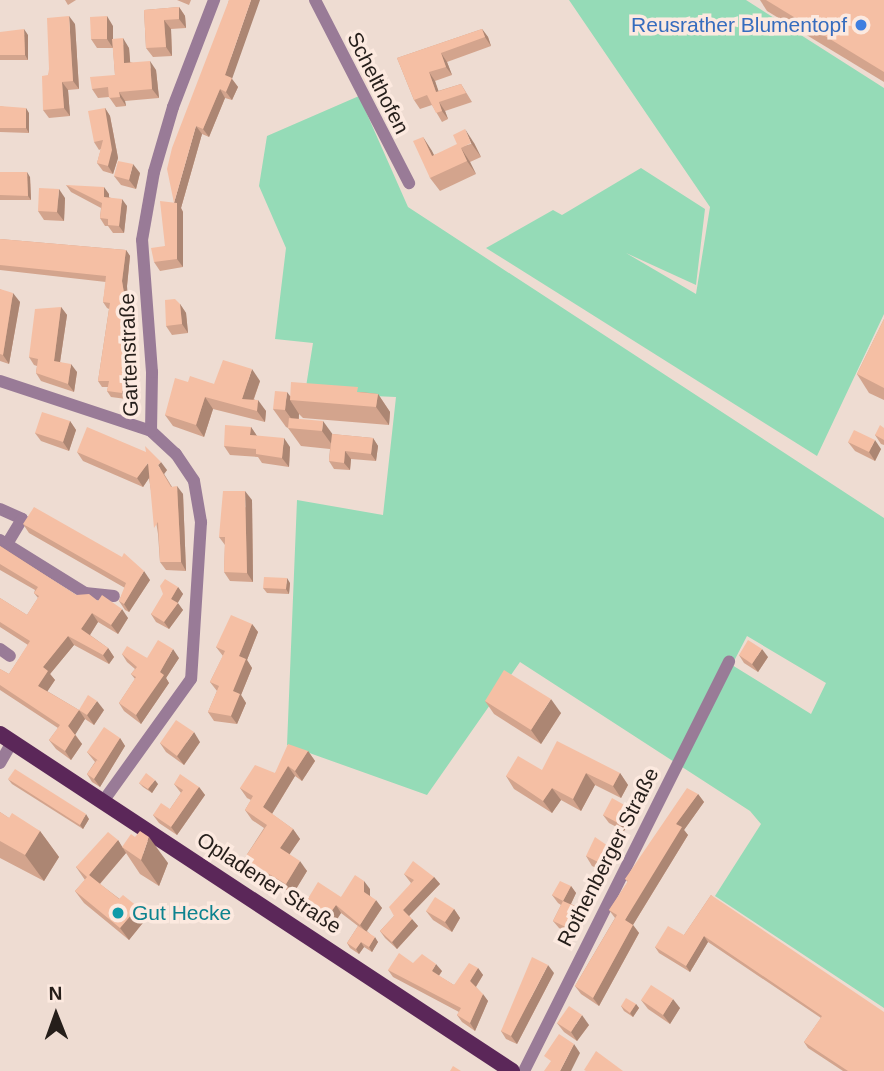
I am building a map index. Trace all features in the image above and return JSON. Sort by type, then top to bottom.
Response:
[{"type":"main road","name":"Opladener Straße","points":[[6,738],[512,1071]]},
{"type":"street","name":"Gartenstraße","points":[[104,800],[191,679],[201,522],[194,481],[176,454],[151,431],[152,372],[142,240],[161,146],[214,0]]},
{"type":"street","name":"Schelthofen","points":[[315,0],[409,183]]},
{"type":"street","points":[[0,382],[151,431]]},
{"type":"street","points":[[0,509],[22,519],[4,542],[85,593],[114,596]]},
{"type":"street","name":"Rothenberger Straße","points":[[524,1071],[729,661]]},
{"type":"street","points":[[0,764],[6,738]]},
{"type":"green space","points":[[569,0],[746,0],[884,88],[884,314],[817,456],[486,248],[553,210],[562,215],[641,168],[705,209],[696,285],[626,253],[696,294],[710,207]]},
{"type":"green space","points":[[359,96],[408,207],[884,518],[884,1008],[715,896],[761,824],[750,811],[520,662],[427,795],[287,745],[297,500],[383,515],[396,397],[305,393],[313,343],[275,339],[286,248],[259,186],[267,136]],"holes":[[[747,636],[826,683],[811,714],[732,665]]]},
{"type":"building","points":[[229,0],[251,0],[225,75],[232,78],[226,92],[220,89],[203,129],[196,126],[174,203],[167,169],[172,148]]},
{"type":"building","points":[[766,0],[884,0],[884,72]]},
{"type":"building","points":[[179,7],[179,19],[164,20],[166,47],[146,48],[144,10]]},
{"type":"building","points":[[69,16],[73,81],[62,82],[64,108],[43,110],[42,76],[48,75],[49,69],[47,18]]},
{"type":"building","points":[[107,16],[107,39],[91,39],[90,17]]},
{"type":"building","points":[[24,29],[25,55],[0,55],[0,32]]},
{"type":"building","points":[[482,29],[485,37],[441,53],[446,67],[429,72],[436,92],[461,84],[466,93],[439,102],[442,111],[436,113],[427,95],[414,100],[397,58]]},
{"type":"building","points":[[123,38],[124,63],[150,61],[152,89],[119,92],[120,97],[109,98],[108,87],[92,89],[90,77],[115,75],[112,39]]},
{"type":"building","points":[[372,73],[376,82],[368,86],[363,77]]},
{"type":"building","points":[[0,106],[26,108],[26,128],[0,128]]},
{"type":"building","points":[[105,108],[112,150],[108,166],[97,163],[103,140],[94,142],[88,111]]},
{"type":"building","points":[[465,129],[471,143],[461,148],[467,161],[430,178],[413,141],[423,137],[432,156],[457,144],[453,135]]},
{"type":"building","points":[[118,161],[133,164],[129,180],[114,176]]},
{"type":"building","points":[[0,172],[27,172],[28,196],[0,195]]},
{"type":"building","points":[[66,185],[104,187],[104,197],[122,199],[119,226],[108,225],[108,219],[100,218],[102,203]]},
{"type":"building","points":[[39,188],[59,189],[57,212],[38,211]]},
{"type":"building","points":[[160,201],[177,203],[177,259],[154,262],[151,248],[165,246]]},
{"type":"building","points":[[0,239],[126,250],[122,281],[124,293],[130,293],[128,344],[133,345],[122,393],[107,391],[109,381],[98,381],[110,303],[103,302],[106,276],[0,265]]},
{"type":"building","points":[[0,289],[13,293],[3,355],[0,354]]},
{"type":"building","points":[[175,299],[180,304],[182,324],[166,326],[165,300]]},
{"type":"building","points":[[61,307],[54,361],[71,364],[68,384],[36,373],[38,359],[29,357],[35,309]]},
{"type":"building","points":[[884,319],[884,388],[857,374]]},
{"type":"building","points":[[223,360],[252,369],[242,399],[258,400],[257,411],[205,397],[196,425],[165,415],[175,378],[188,382],[190,376],[214,384]]},
{"type":"building","points":[[291,382],[358,387],[357,392],[378,394],[376,407],[290,400]]},
{"type":"building","points":[[275,391],[287,392],[285,410],[273,409]]},
{"type":"building","points":[[42,412],[70,421],[63,442],[35,433]]},
{"type":"building","points":[[289,418],[323,421],[322,431],[288,428]]},
{"type":"building","points":[[225,425],[251,427],[250,435],[284,438],[282,458],[256,454],[256,449],[224,446]]},
{"type":"building","points":[[880,425],[884,428],[884,440],[875,435]]},
{"type":"building","points":[[87,427],[146,452],[145,446],[161,462],[158,465],[171,487],[177,486],[181,562],[160,562],[158,522],[154,528],[148,463],[137,478],[77,452]]},
{"type":"building","points":[[854,430],[875,440],[869,452],[848,442]]},
{"type":"building","points":[[332,434],[373,438],[371,454],[345,451],[344,463],[329,461]]},
{"type":"building","points":[[223,491],[245,491],[247,573],[224,572],[225,537],[219,537]]},
{"type":"building","points":[[34,507],[122,557],[124,553],[144,571],[124,604],[119,601],[126,583],[23,524]]},
{"type":"building","points":[[0,546],[76,595],[89,594],[98,601],[102,595],[122,609],[111,625],[92,613],[81,629],[108,648],[103,655],[68,636],[43,667],[48,671],[38,686],[79,710],[68,726],[75,735],[65,751],[49,740],[60,725],[0,685],[0,669],[9,674],[30,641],[0,622],[0,598],[27,615],[39,596],[34,593],[38,587],[0,564]]},
{"type":"building","points":[[264,577],[287,578],[286,589],[263,588]]},
{"type":"building","points":[[165,579],[178,587],[171,599],[178,603],[164,622],[151,614],[163,594],[160,586]]},
{"type":"building","points":[[231,615],[252,624],[239,656],[246,659],[233,691],[240,694],[231,716],[208,712],[219,686],[210,682],[225,651],[216,647]]},
{"type":"building","points":[[158,640],[173,649],[160,672],[164,675],[136,715],[119,703],[136,677],[131,674],[137,667],[122,654],[127,646],[147,658]]},
{"type":"building","points":[[748,640],[762,649],[752,664],[739,655]]},
{"type":"building","points":[[504,670],[551,699],[531,730],[485,701]]},
{"type":"building","points":[[88,695],[97,701],[87,715],[79,710]]},
{"type":"building","points":[[176,720],[194,732],[177,756],[160,743]]},
{"type":"building","points":[[104,727],[120,738],[94,779],[87,774],[97,760],[100,762],[87,752]]},
{"type":"building","points":[[557,741],[620,773],[613,786],[586,773],[573,799],[552,788],[543,801],[506,776],[518,756],[542,770]]},
{"type":"building","points":[[288,744],[308,751],[295,771],[288,766],[263,807],[293,829],[280,848],[300,861],[286,884],[244,859],[267,825],[245,810],[253,796],[240,788],[255,765],[275,773]]},
{"type":"building","points":[[15,769],[86,814],[80,825],[8,779]]},
{"type":"building","points":[[146,773],[155,780],[148,789],[139,783]]},
{"type":"building","points":[[180,774],[199,787],[171,827],[153,815],[161,803],[170,809],[183,790],[174,784]]},
{"type":"building","points":[[687,788],[698,794],[676,824],[682,827],[625,920],[633,925],[593,998],[575,986],[617,915],[609,910],[628,881],[625,879]]},
{"type":"building","points":[[612,798],[628,807],[618,823],[603,815]]},
{"type":"building","points":[[0,812],[9,818],[12,813],[40,831],[25,855],[0,841]]},
{"type":"building","points":[[140,831],[149,837],[141,860],[122,847],[131,834],[135,837]]},
{"type":"building","points":[[108,832],[118,840],[89,875],[119,899],[123,895],[138,907],[120,928],[75,891],[87,877],[76,867]]},
{"type":"building","points":[[595,837],[608,846],[600,863],[586,856]]},
{"type":"building","points":[[413,861],[434,877],[403,910],[412,919],[392,942],[380,931],[394,916],[389,907],[414,880],[404,874]]},
{"type":"building","points":[[355,875],[364,881],[364,892],[376,900],[360,925],[336,905],[328,916],[307,900],[318,882],[341,897]]},
{"type":"building","points":[[560,881],[571,886],[563,901],[552,895]]},
{"type":"building","points":[[711,895],[884,1012],[884,1071],[848,1071],[804,1042],[822,1016],[704,936],[686,966],[655,947],[668,926],[684,935]]},
{"type":"building","points":[[435,897],[454,909],[445,922],[426,911]]},
{"type":"building","points":[[563,901],[579,908],[570,929],[553,921]]},
{"type":"building","points":[[358,926],[375,937],[369,947],[361,942],[356,949],[347,943]]},
{"type":"building","points":[[399,953],[413,963],[422,954],[436,964],[432,971],[454,985],[469,963],[478,968],[470,981],[483,994],[470,1023],[457,1015],[461,1008],[388,970]]},
{"type":"building","points":[[532,957],[548,965],[511,1036],[501,1031]]},
{"type":"building","points":[[651,985],[673,999],[663,1015],[641,1000]]},
{"type":"building","points":[[626,998],[636,1004],[630,1013],[621,1006]]},
{"type":"building","points":[[569,1006],[582,1015],[571,1032],[557,1023]]},
{"type":"building","points":[[559,1034],[574,1044],[560,1071],[544,1071],[551,1061],[544,1056]]},
{"type":"building","points":[[596,1051],[623,1071],[584,1070]]},
{"type":"place","name":"Reusrather Blumentopf","points":[[861,25]]},
{"type":"place","name":"Gut Hecke","points":[[118,913]]}]
